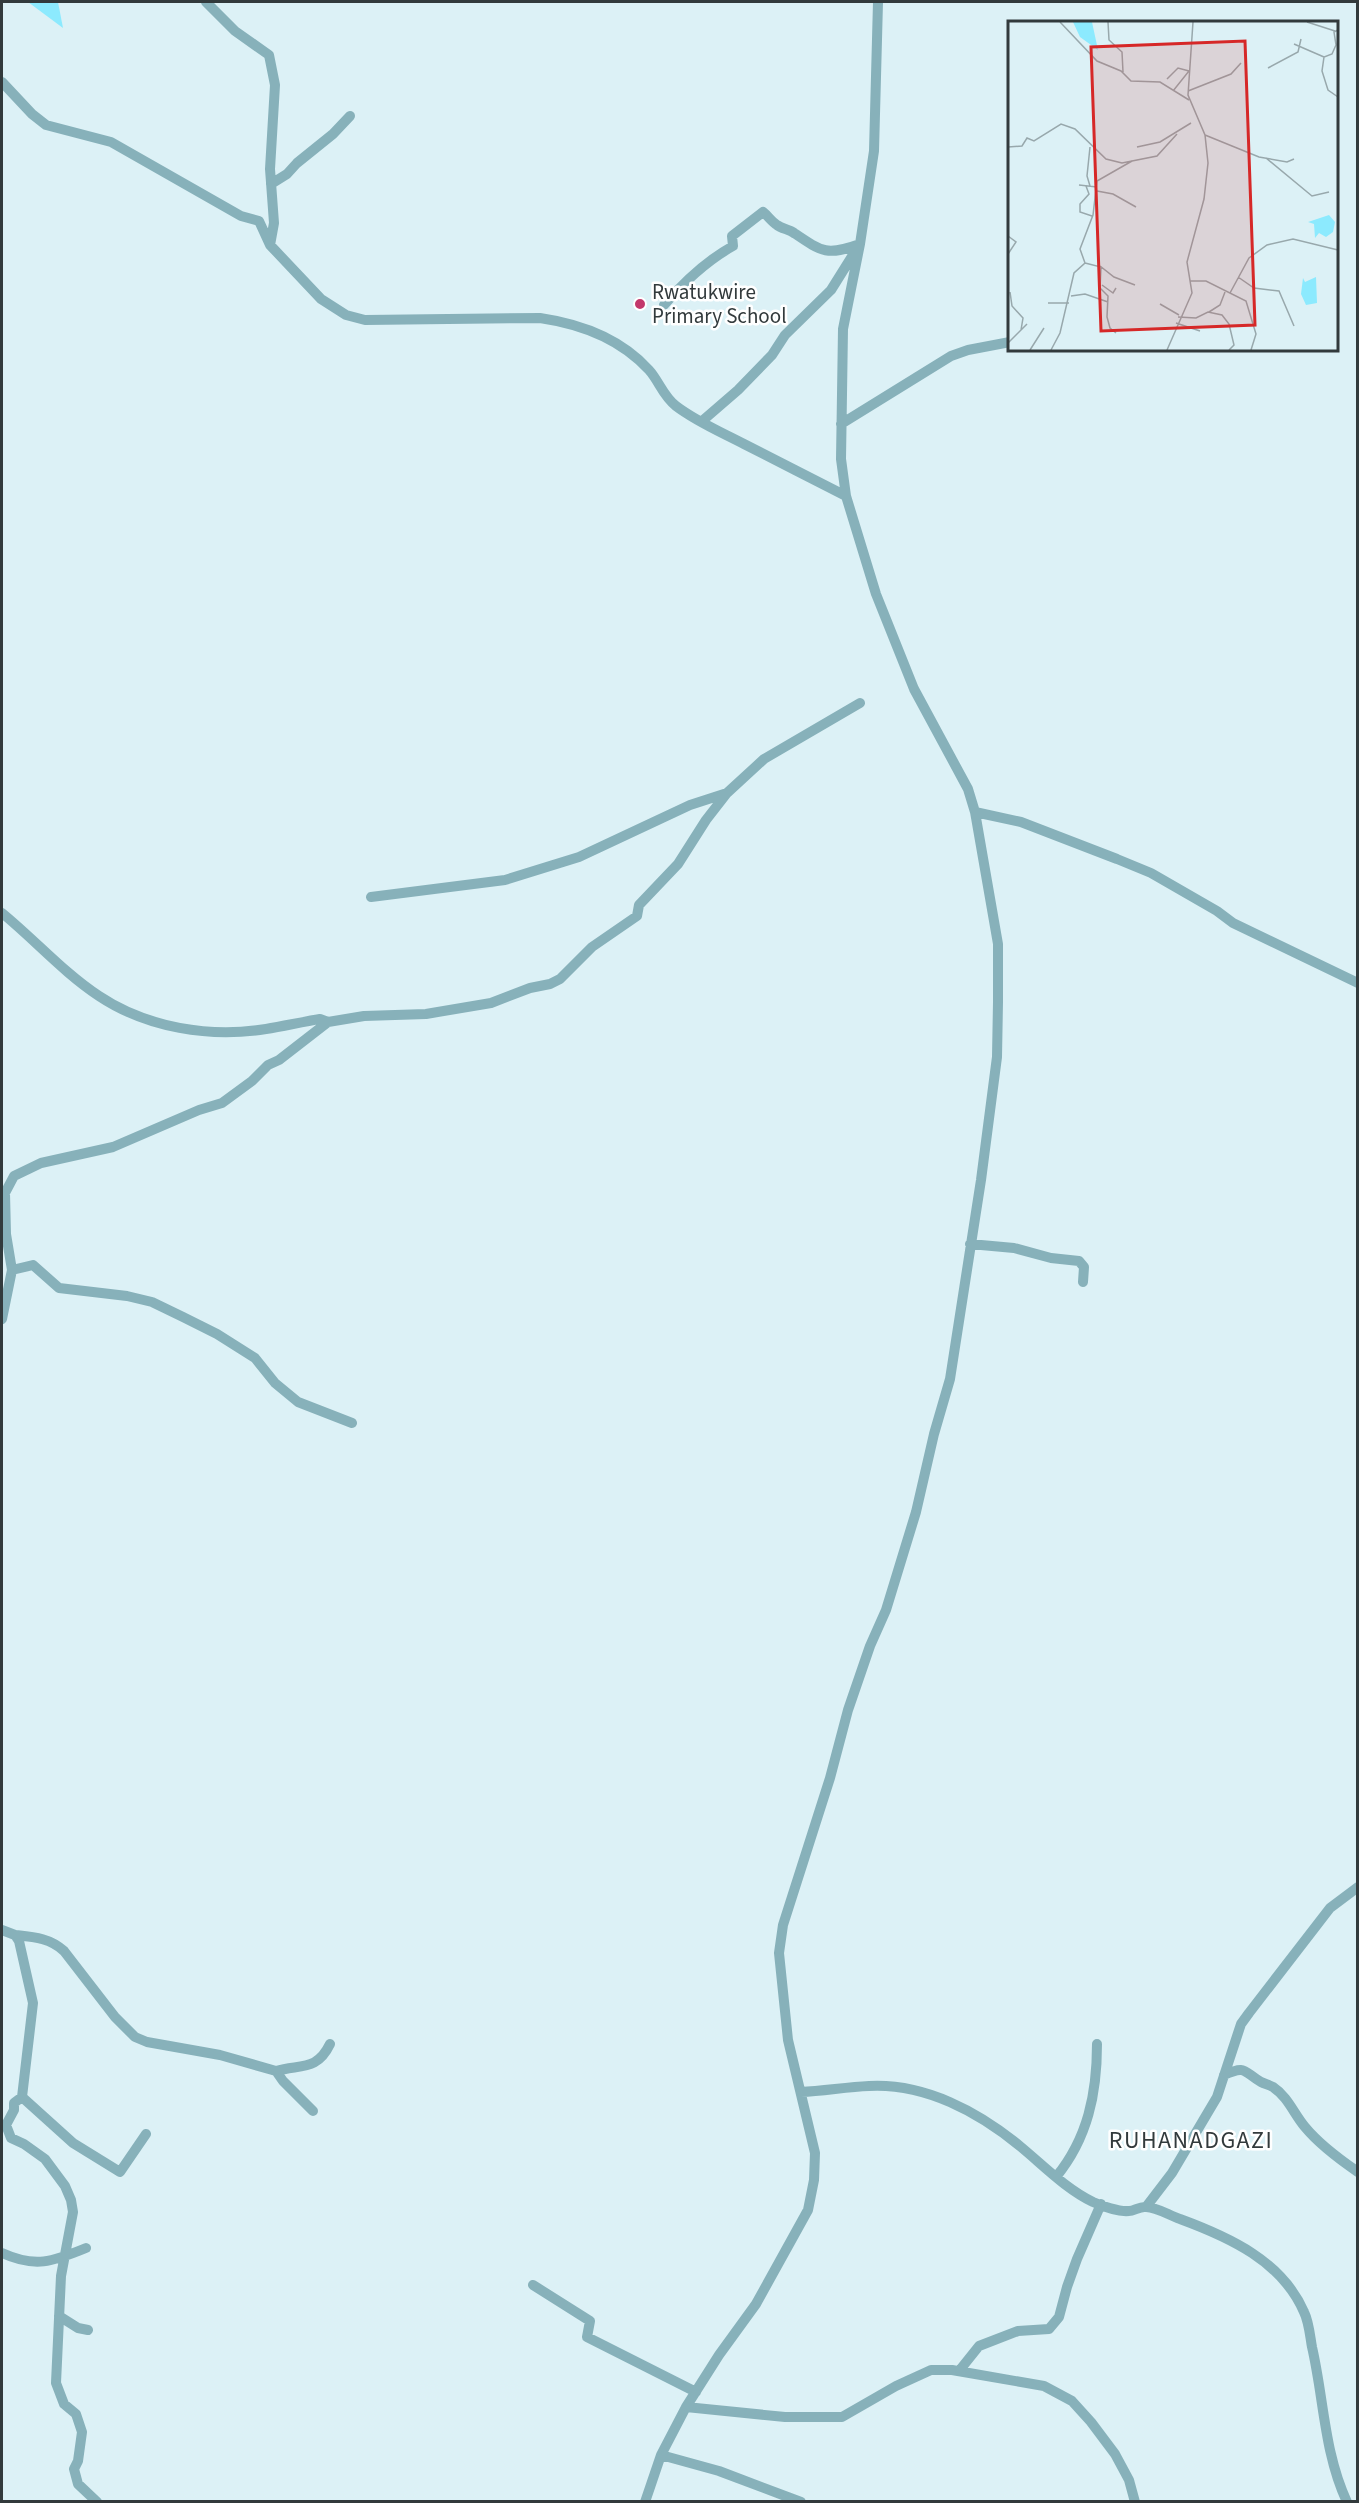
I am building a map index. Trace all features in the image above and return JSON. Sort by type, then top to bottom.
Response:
[{"type":"street","points":[[206,2],[236,31],[269,55],[275,85],[271,184],[274,223],[270,245]]},
{"type":"street","points":[[645,2502],[661,2455],[686,2407],[719,2355],[756,2304],[808,2210],[812,2195],[815,2153],[788,2040],[779,1953],[783,1925],[830,1778],[848,1710],[870,1646],[886,1610],[916,1512],[934,1434],[950,1379],[981,1180],[997,1058],[998,944],[975,812],[968,789],[915,689],[876,594],[846,496],[841,459],[843,329],[860,244],[874,151],[878,2]]},
{"type":"street","points":[[2,82],[32,114],[46,125],[111,142],[241,216],[259,221],[270,245],[321,299],[346,315],[365,320],[540,318],[566,322],[593,331],[617,342],[638,358],[669,399],[701,422],[846,496]]},
{"type":"street","points":[[271,184],[287,174],[297,163],[322,144],[350,116]]},
{"type":"street","points":[[664,305],[679,287],[709,260],[733,246],[732,237],[763,212],[777,225],[793,232],[807,244],[824,250],[839,252],[860,244]]},
{"type":"street","points":[[701,422],[738,390],[772,355],[785,335],[831,290],[860,244]]},
{"type":"street","points":[[841,424],[951,356],[968,350],[1008,342]]},
{"type":"street","points":[[2,1319],[12,1270],[4,1233],[5,1193],[14,1176],[41,1163],[113,1147],[199,1110],[222,1103],[252,1081],[268,1065],[279,1060],[328,1022],[364,1016],[426,1014],[491,1003],[560,979],[592,947],[637,916],[639,905],[678,864],[705,819],[727,793],[764,759],[860,703]]},
{"type":"street","points":[[371,897],[506,880],[579,856],[690,806],[727,793]]},
{"type":"street","points":[[975,812],[1021,822],[1151,873],[1216,910],[1233,923],[1358,983]]},
{"type":"street","points":[[2,914],[98,996],[141,1019],[190,1029],[227,1031],[266,1029],[320,1019],[328,1022]]},
{"type":"street","points":[[970,1244],[1014,1248],[1051,1258],[1078,1261],[1084,1267],[1083,1282]]},
{"type":"street","points":[[12,1270],[33,1264],[59,1288],[111,1293],[152,1302],[217,1334],[255,1358],[275,1383],[298,1402],[352,1423]]},
{"type":"street","points":[[1146,2207],[1172,2173],[1217,2097],[1241,2024],[1330,1908],[1358,1887]]},
{"type":"street","points":[[2,1930],[55,1943],[64,1951],[115,2017],[135,2037],[147,2042],[220,2055],[276,2071],[314,2064],[326,2053],[330,2044]]},
{"type":"street","points":[[15,1935],[22,1949],[33,2003],[22,2097],[14,2103],[14,2110],[6,2125],[11,2138],[45,2159],[65,2186],[73,2212],[61,2276],[56,2383],[64,2404],[76,2414],[82,2432],[78,2461],[74,2469],[78,2484],[98,2502]]},
{"type":"street","points":[[1056,2177],[1069,2161],[1090,2111],[1095,2084],[1097,2044]]},
{"type":"street","points":[[1224,2075],[1239,2068],[1274,2087],[1286,2098],[1305,2127],[1343,2162],[1358,2172]]},
{"type":"street","points":[[276,2071],[288,2087],[313,2111]]},
{"type":"street","points":[[801,2092],[892,2086],[913,2089],[941,2098],[975,2114],[1020,2146],[1077,2193],[1101,2204],[1127,2211],[1146,2207],[1214,2232],[1248,2249],[1272,2269],[1289,2288],[1305,2312],[1316,2362],[1330,2456],[1347,2502]]},
{"type":"street","points":[[22,2097],[73,2143],[120,2172],[146,2134]]},
{"type":"street","points":[[960,2371],[980,2346],[1018,2331],[1049,2329],[1059,2317],[1077,2259],[1101,2204]]},
{"type":"street","points":[[2,2253],[26,2263],[66,2257],[86,2248]]},
{"type":"street","points":[[533,2285],[590,2322],[587,2337],[696,2392]]},
{"type":"street","points":[[59,2316],[78,2328],[88,2330]]},
{"type":"street","points":[[686,2407],[785,2417],[842,2417],[931,2370],[960,2371],[1044,2386],[1072,2401],[1115,2454],[1129,2480],[1135,2502]]},
{"type":"street","points":[[661,2455],[719,2471],[801,2502]]},
{"type":"shaded area","points":[[28,2],[58,2],[63,28]]},
{"type":"place","name":"Rwatukwire Primary School","points":[[640,304]]},
{"type":"district","name":"RUHANADGAZI","points":[[1191,2140]]}]
